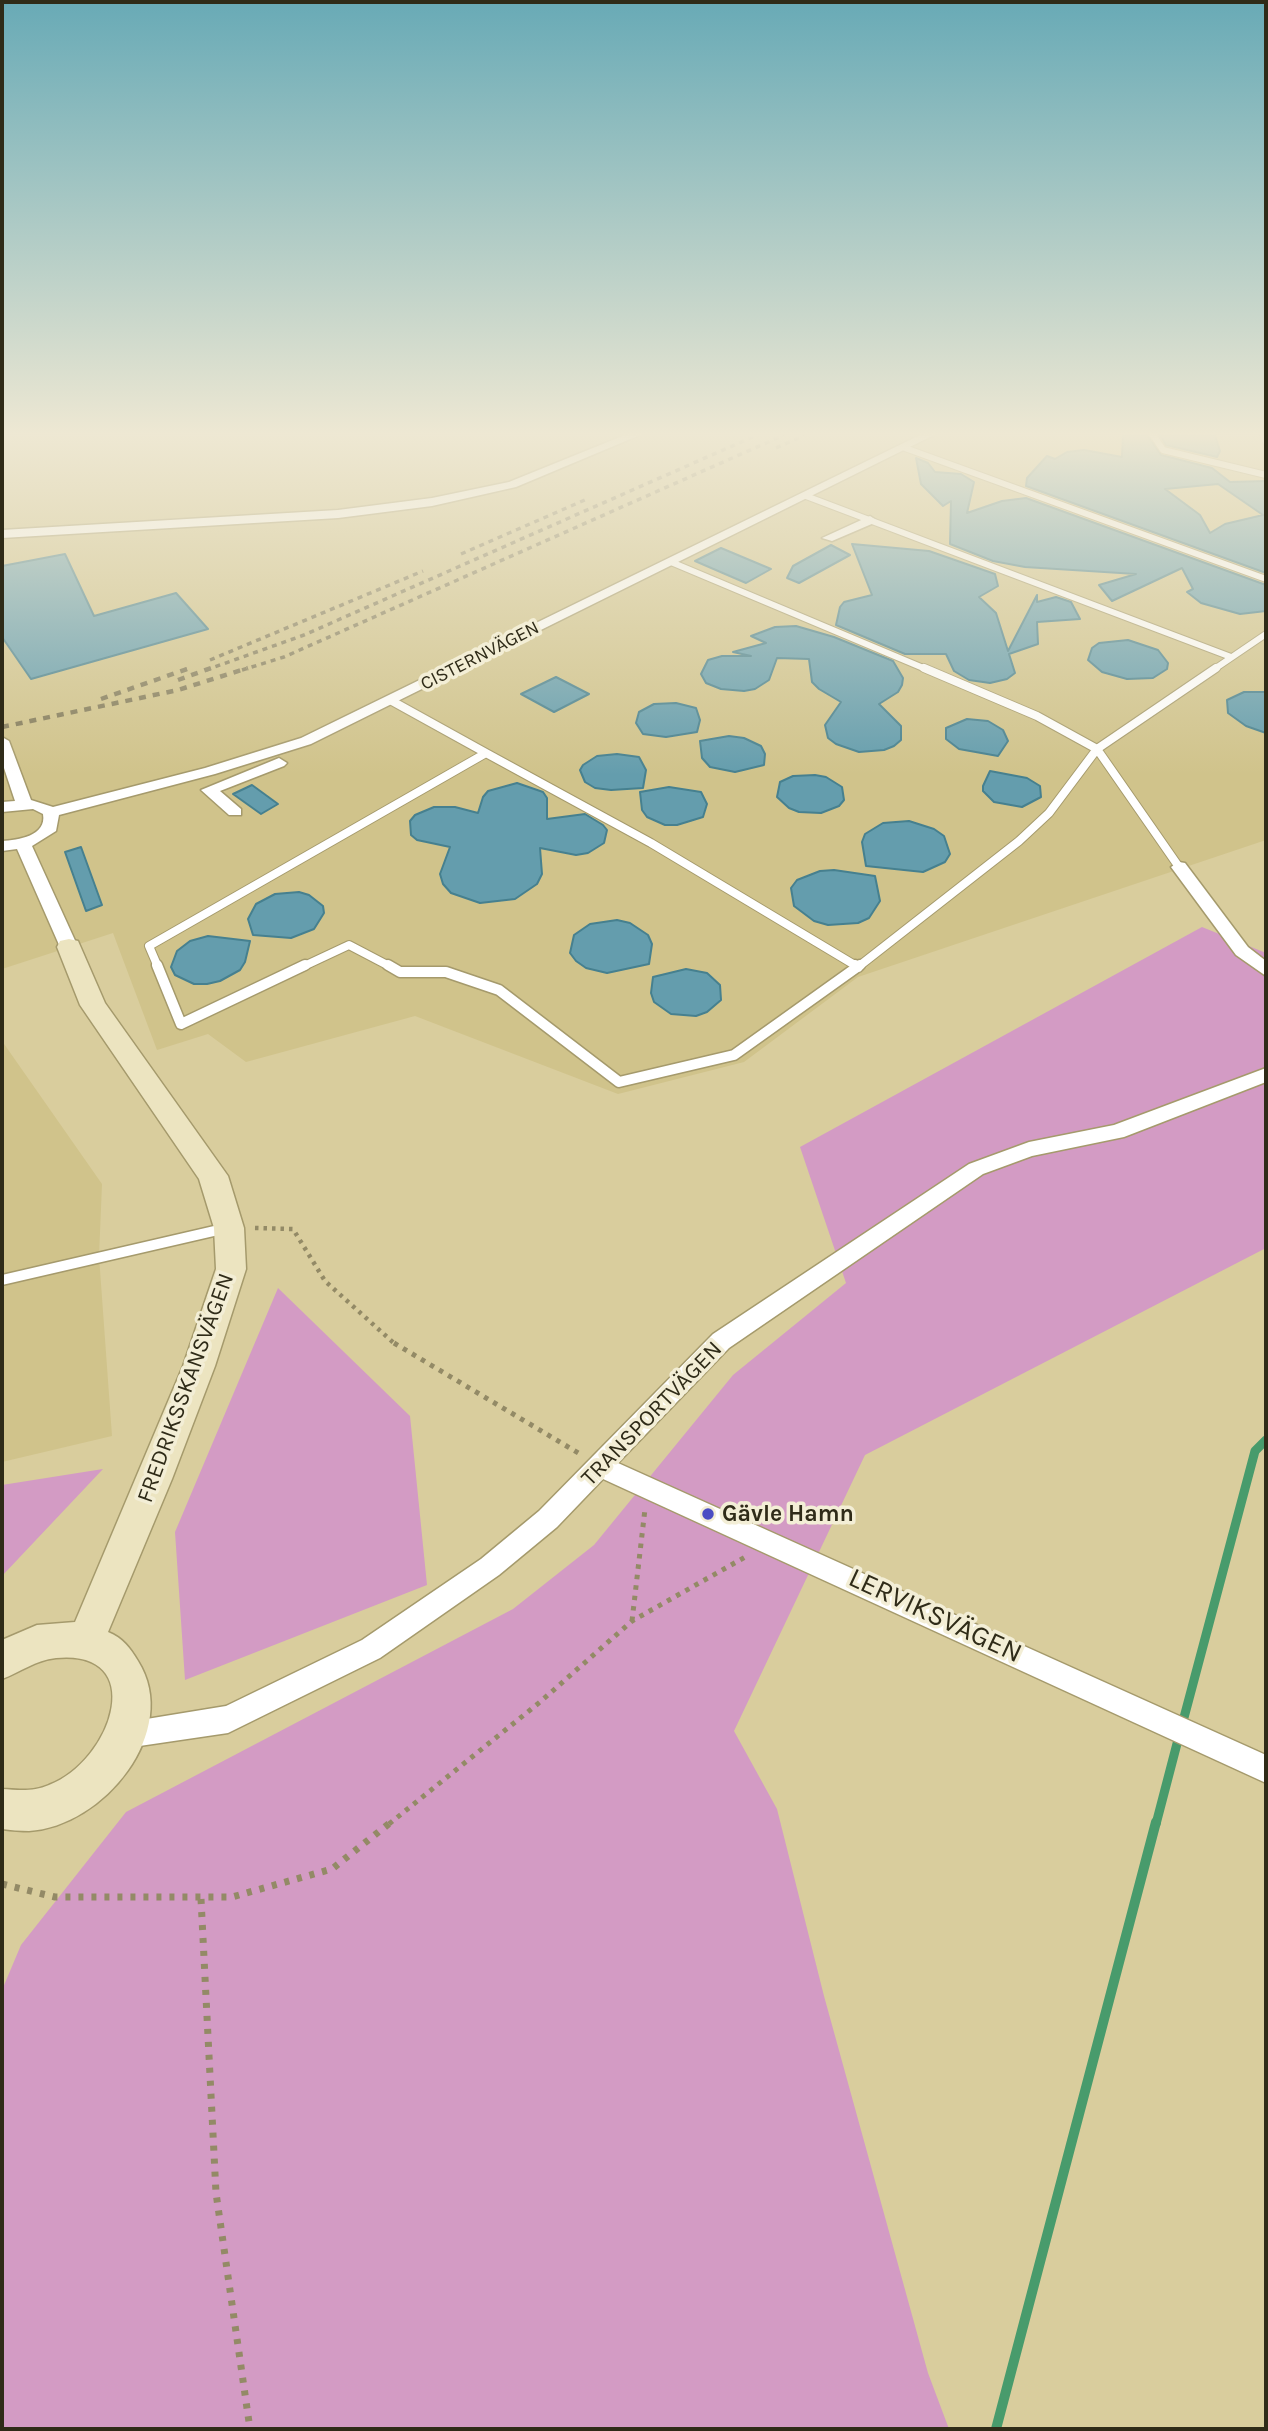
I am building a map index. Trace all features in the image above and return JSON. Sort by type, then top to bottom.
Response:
[{"type":"main road","name":"FREDRIKSSKANSVÄGEN","points":[[69,947],[93,1005],[213,1176],[229,1228],[231,1269],[199,1366],[155,1479],[86,1640]]},
{"type":"main road","points":[[2,1661],[35,1643],[61,1638],[86,1640],[106,1650],[121,1665],[130,1685],[132,1709],[126,1734],[113,1760],[92,1783],[66,1800],[38,1810],[2,1810]]},
{"type":"street","name":"CISTERNVÄGEN","points":[[51,811],[210,771],[310,739],[699,548]]},
{"type":"street","points":[[235,812],[209,790],[309,752],[310,739]]},
{"type":"street","points":[[2,741],[24,803]]},
{"type":"street","points":[[2,807],[24,803],[44,807],[51,811],[52,825],[36,839],[23,844],[2,846]]},
{"type":"street","name":"FREDRIKSSKANSVÄGEN","points":[[23,844],[69,947]]},
{"type":"street","points":[[1179,867],[1242,951],[1266,971]]},
{"type":"street","name":"TRANSPORTVÄGEN","points":[[126,1734],[228,1719],[371,1649],[490,1567],[548,1519],[721,1341],[976,1169],[1029,1149],[1116,1132],[1266,1075]]},
{"type":"street","name":"LERVIKSVÄGEN","points":[[601,1467],[772,1542],[1266,1769]]},
{"type":"lane","points":[[945,548],[1231,657]]},
{"type":"lane","points":[[1182,548],[1266,579]]},
{"type":"lane","points":[[671,562],[1037,716],[1097,749],[1179,867]]},
{"type":"lane","points":[[486,753],[149,946],[181,1024],[349,945],[400,972],[446,972],[499,990],[619,1082],[734,1055],[858,967],[1019,841],[1049,813],[1097,749],[1266,634]]},
{"type":"lane","points":[[392,701],[651,843],[858,967]]},
{"type":"lane","points":[[2,1280],[229,1228]]},
{"type":"path","points":[[229,1228],[293,1230],[325,1281],[398,1346],[601,1467]]},
{"type":"path","points":[[632,1621],[647,1488]]},
{"type":"path","points":[[2,1884],[55,1897],[201,1899],[232,1897],[332,1870],[540,1702],[632,1621],[772,1542]]},
{"type":"path","points":[[201,1899],[216,2193],[250,2429]]},
{"type":"shaded area","points":[[2,548],[1266,548],[1266,840],[858,977],[744,1062],[618,1094],[415,1016],[246,1062],[208,1034],[157,1050],[113,933],[2,969]]},
{"type":"shaded area","points":[[1202,927],[1266,953],[1266,1248],[865,1455],[734,1731],[777,1809],[824,1996],[928,2373],[949,2429],[2,2429],[2,1990],[21,1945],[126,1812],[513,1609],[594,1545],[733,1375],[846,1283],[800,1147]]},
{"type":"shaded area","points":[[2,1041],[102,1184],[99,1256],[112,1436],[2,1462]]},
{"type":"shaded area","points":[[278,1288],[410,1416],[427,1585],[185,1680],[175,1532]]},
{"type":"shaded area","points":[[103,1469],[2,1576],[2,1485]]},
{"type":"building","points":[[722,548],[771,569],[746,583],[695,561]]},
{"type":"building","points":[[825,548],[838,548],[850,555],[799,583],[787,578],[793,566]]},
{"type":"building","points":[[854,548],[929,551],[995,574],[998,586],[979,597],[996,613],[1008,651],[1037,595],[1037,602],[1056,597],[1071,602],[1080,619],[1037,622],[1038,644],[1009,654],[1015,673],[1007,679],[990,683],[969,680],[954,671],[946,654],[905,654],[836,625],[840,607],[844,602],[872,595]]},
{"type":"building","points":[[961,548],[1165,548],[1266,585],[1266,611],[1240,614],[1201,603],[1187,592],[1193,589],[1182,568],[1112,601],[1099,585],[1136,574],[1025,567],[993,561]]},
{"type":"building","points":[[1198,548],[1266,548],[1266,573]]},
{"type":"building","points":[[65,554],[94,616],[176,593],[208,629],[31,679],[2,637],[2,566]]},
{"type":"building","points":[[796,626],[834,637],[893,661],[903,678],[902,685],[898,692],[879,704],[901,726],[901,740],[884,750],[859,752],[836,744],[828,738],[825,725],[841,702],[812,682],[809,659],[777,658],[769,680],[755,689],[721,689],[706,683],[701,674],[708,660],[722,656],[751,656],[733,652],[766,643],[751,636],[775,627]]},
{"type":"building","points":[[1128,640],[1158,650],[1168,663],[1167,669],[1153,678],[1127,679],[1102,672],[1088,660],[1092,648],[1099,643]]},
{"type":"building","points":[[556,677],[589,694],[554,712],[521,694]]},
{"type":"building","points":[[1244,692],[1266,692],[1266,733],[1246,726],[1228,713],[1227,700]]},
{"type":"building","points":[[676,703],[696,708],[700,720],[697,732],[666,737],[643,734],[636,723],[639,712],[654,704]]},
{"type":"building","points":[[967,719],[988,721],[1003,730],[1008,741],[998,756],[959,749],[946,739],[946,728]]},
{"type":"building","points":[[729,736],[744,738],[761,746],[765,754],[764,765],[735,772],[710,767],[702,758],[700,741]]},
{"type":"building","points":[[617,754],[639,757],[646,770],[643,788],[611,790],[595,788],[585,782],[580,770],[583,765],[597,756]]},
{"type":"building","points":[[990,771],[1027,778],[1040,786],[1041,797],[1022,807],[994,802],[983,791]]},
{"type":"building","points":[[793,776],[826,777],[842,787],[844,800],[839,806],[821,813],[799,812],[789,808],[777,797],[780,782]]},
{"type":"building","points":[[517,783],[543,792],[547,798],[547,819],[585,814],[603,825],[607,830],[604,843],[588,853],[576,855],[540,848],[542,874],[537,884],[515,899],[480,903],[451,893],[443,884],[440,874],[450,847],[417,840],[411,835],[410,821],[415,815],[434,807],[455,807],[478,813],[488,791]]},
{"type":"building","points":[[252,785],[278,804],[261,814],[233,794]]},
{"type":"building","points":[[669,787],[701,792],[707,804],[703,817],[677,825],[665,825],[647,817],[642,810],[640,792]]},
{"type":"building","points":[[909,821],[934,829],[944,836],[950,854],[945,862],[923,872],[866,866],[862,842],[865,834],[883,823]]},
{"type":"building","points":[[81,847],[102,905],[86,911],[65,852]]},
{"type":"building","points":[[834,870],[875,876],[880,901],[869,918],[858,923],[828,925],[814,921],[794,906],[791,888],[797,880],[820,871]]},
{"type":"building","points":[[299,892],[309,895],[323,906],[324,913],[314,929],[291,938],[253,935],[248,919],[256,904],[275,894]]},
{"type":"building","points":[[617,920],[630,923],[648,935],[652,944],[649,964],[607,973],[586,968],[576,961],[570,953],[574,935],[590,924]]},
{"type":"building","points":[[208,936],[250,941],[245,962],[240,970],[220,981],[207,984],[194,984],[175,975],[171,967],[177,951],[190,941]]},
{"type":"building","points":[[686,969],[707,973],[720,985],[721,1000],[707,1012],[696,1016],[671,1014],[654,1002],[651,993],[653,977]]},
{"type":"waterway","points":[[1182,1725],[1255,1451],[1266,1440]]},
{"type":"waterway","points":[[1156,1824],[1179,1736]]},
{"type":"waterway","points":[[996,2429],[1156,1822]]},
{"type":"railway","points":[[461,554],[474,548]]},
{"type":"railway","points":[[206,670],[304,635],[500,548]]},
{"type":"railway","points":[[242,670],[284,657],[528,548]]},
{"type":"railway","points":[[210,660],[423,571]]},
{"type":"railway","points":[[178,680],[211,668]]},
{"type":"railway","points":[[2,727],[178,690],[248,668]]},
{"type":"railway","points":[[101,699],[187,669],[184,670]]},
{"type":"place","name":"Gävle Hamn","points":[[708,1514]]}]
